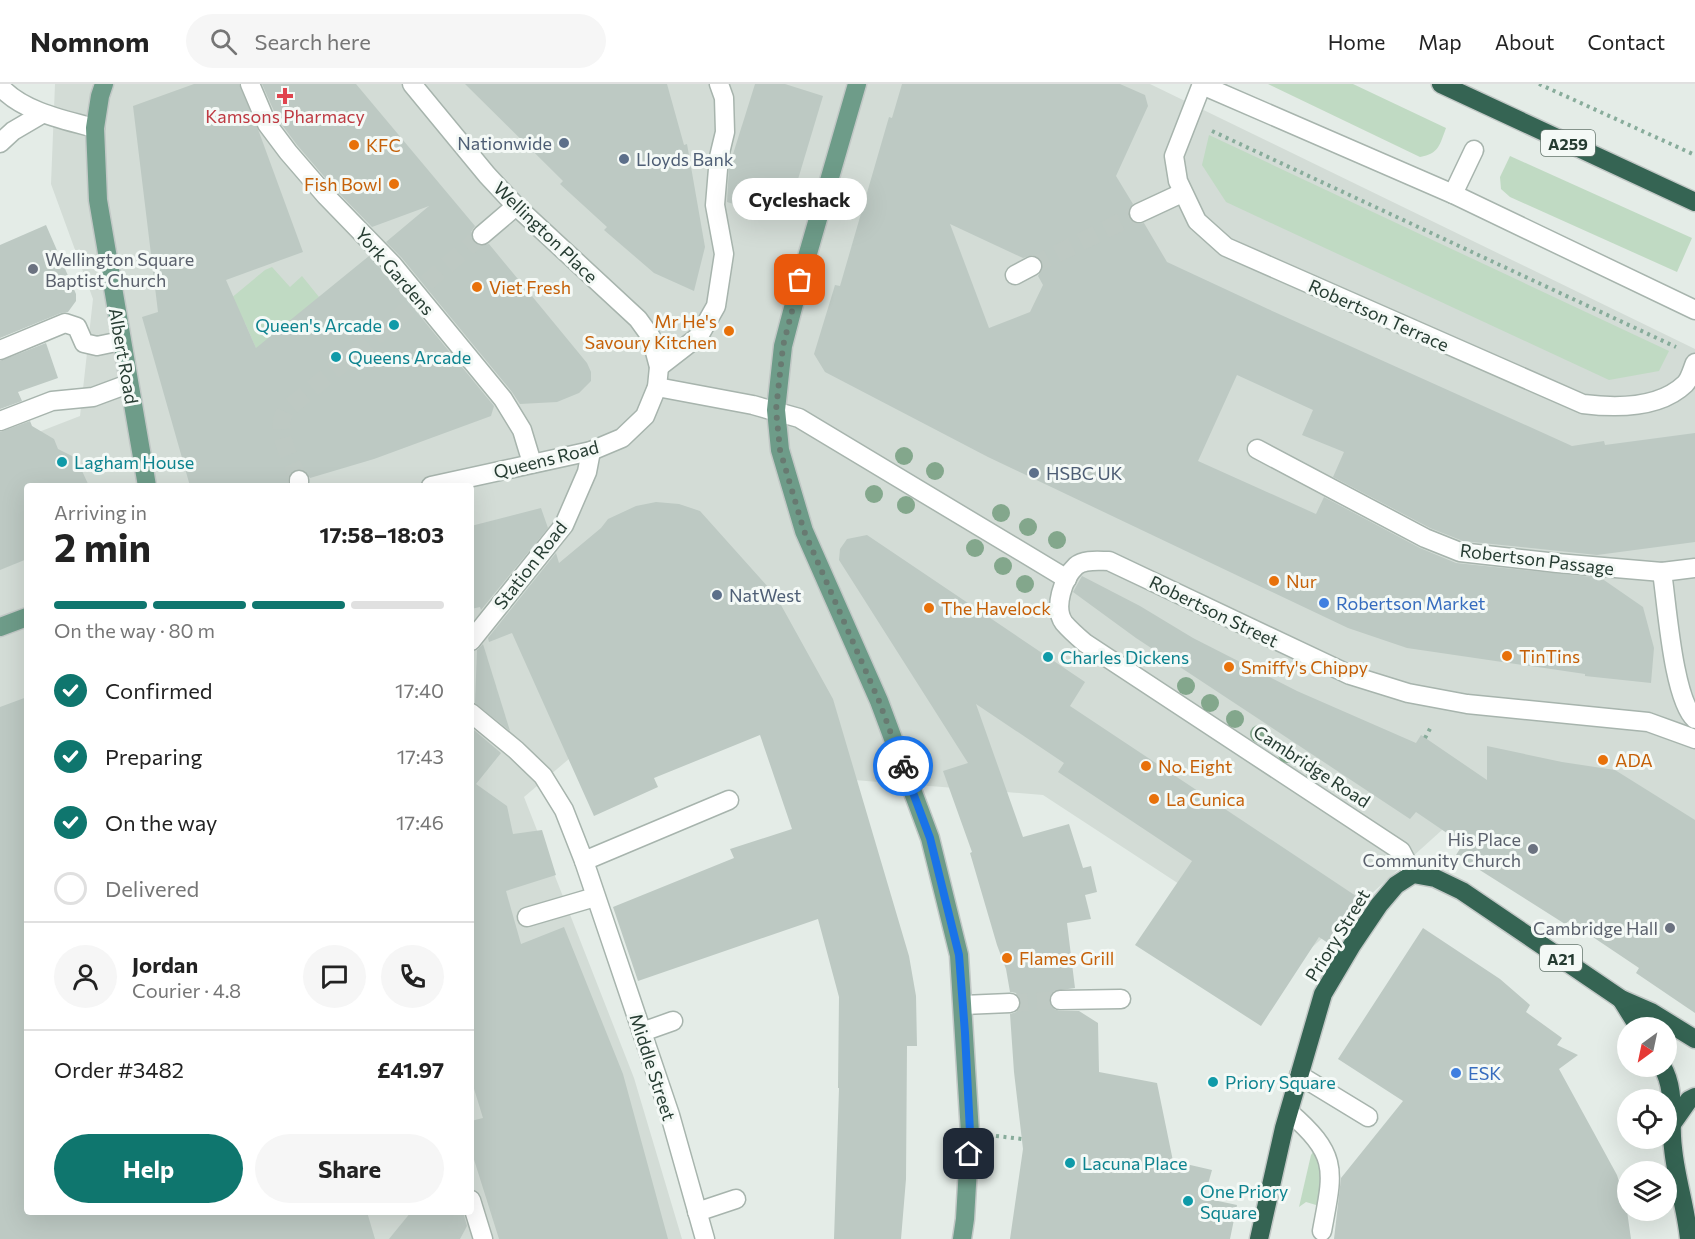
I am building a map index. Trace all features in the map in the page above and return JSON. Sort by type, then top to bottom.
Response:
[{"type":"highway","name":"A259","points":[[1441,84],[1695,202]]},
{"type":"highway","name":"A21","points":[[1413,874],[1435,878],[1462,891],[1621,999],[1652,1012],[1695,1039]]},
{"type":"highway","name":"Priory Street","points":[[1258,1239],[1289,1112],[1323,994],[1379,905],[1396,885],[1413,874]]},
{"type":"highway","name":"A21","points":[[1621,999],[1632,1017]]},
{"type":"highway","points":[[1677,1117],[1689,1100],[1695,1097]]},
{"type":"highway","points":[[1672,1149],[1687,1218],[1689,1239]]},
{"type":"main road","name":"Albert Road","points":[[104,84],[94,128],[98,200],[146,483]]},
{"type":"main road","points":[[857,84],[783,346],[776,410],[780,450],[804,531],[879,701],[930,838],[959,955],[970,1132],[962,1239]]},
{"type":"main road","points":[[0,627],[24,618]]},
{"type":"street","name":"York Gardens","points":[[250,84],[267,124],[288,152],[326,196],[392,264],[503,399],[522,430],[532,463]]},
{"type":"street","name":"Wellington Place","points":[[412,84],[487,175],[516,206],[638,319],[651,337],[658,367],[657,387]]},
{"type":"street","points":[[658,367],[699,336],[716,306],[724,254],[715,206],[719,157],[725,132],[724,98],[719,84]]},
{"type":"street","points":[[1202,85],[1453,194],[1695,310]]},
{"type":"street","name":"Robertson Terrace","points":[[1202,85],[1174,156],[1182,193],[1197,221],[1226,247],[1582,404],[1611,408],[1664,399],[1686,383],[1690,357]]},
{"type":"street","points":[[0,86],[5,92],[42,114],[94,128]]},
{"type":"street","points":[[0,143],[13,131],[42,114]]},
{"type":"street","points":[[1453,194],[1474,150]]},
{"type":"street","points":[[1139,213],[1182,193]]},
{"type":"street","points":[[482,235],[516,206]]},
{"type":"street","points":[[1014,275],[1032,267]]},
{"type":"street","points":[[0,350],[65,323],[77,327],[84,343],[97,346],[121,341]]},
{"type":"street","points":[[0,421],[52,401],[93,398],[128,384]]},
{"type":"street","points":[[657,387],[776,410],[799,418],[1067,579]]},
{"type":"street","name":"Queens Road","points":[[444,483],[591,451],[622,438],[645,416],[657,387]]},
{"type":"street","name":"Robertson Passage","points":[[1257,448],[1425,538],[1460,552],[1662,572],[1695,567]]},
{"type":"street","name":"Station Road","points":[[474,631],[564,525],[587,472],[591,451]]},
{"type":"street","name":"Robertson Street","points":[[1067,579],[1077,565],[1092,560],[1109,561],[1350,675],[1408,693],[1467,704],[1648,722],[1695,739]]},
{"type":"street","points":[[1662,572],[1680,691],[1695,720]]},
{"type":"street","name":"Cambridge Road","points":[[1067,579],[1059,598],[1063,621],[1085,643],[1401,851],[1413,874]]},
{"type":"street","name":"Middle Street","points":[[474,715],[543,776],[564,810],[584,861],[670,1115],[705,1239]]},
{"type":"street","points":[[584,861],[729,800]]},
{"type":"street","points":[[527,917],[596,897]]},
{"type":"street","points":[[1060,1000],[1121,999]]},
{"type":"street","points":[[963,1005],[1010,1003]]},
{"type":"street","points":[[642,1032],[674,1021]]},
{"type":"street","points":[[1299,1075],[1368,1117]]},
{"type":"street","points":[[1289,1112],[1302,1123],[1325,1151],[1330,1165],[1330,1189],[1322,1231]]},
{"type":"street","points":[[697,1212],[736,1199]]},
{"type":"street","points":[[474,1210],[483,1239]]},
{"type":"path","points":[[1539,84],[1695,155]]},
{"type":"path","points":[[1187,119],[1690,357]]},
{"type":"shaded area","points":[[55,84],[1150,84],[1695,349],[1695,897],[1504,774],[1297,961],[1043,795],[816,777],[731,631],[648,692],[524,797],[634,1078],[682,1239],[0,1239],[0,447],[80,416],[93,299],[51,184]]},
{"type":"green space","points":[[1268,84],[1353,84],[1446,128],[1435,151],[1420,157]]},
{"type":"green space","points":[[1209,135],[1669,351],[1659,371],[1609,380],[1226,202],[1202,165]]},
{"type":"green space","points":[[1510,156],[1692,238],[1677,272],[1510,197],[1501,189],[1500,177]]},
{"type":"green space","points":[[272,267],[290,287],[302,276],[319,297],[266,371],[245,323],[224,304],[265,270]]},
{"type":"green space","points":[[1314,1151],[1323,1165],[1321,1211],[1316,1205],[1306,1202],[1299,1207],[1311,1155]]},
{"type":"building","points":[[194,84],[239,84],[303,252],[226,280],[256,348],[369,256],[494,406],[491,416],[374,459],[310,478],[304,470],[294,470],[289,475],[288,483],[189,483],[142,317],[158,312],[133,106]]},
{"type":"building","points":[[262,84],[356,84],[475,226],[471,232],[473,242],[479,246],[489,244],[587,363],[591,372],[591,381],[579,393],[557,402],[520,404],[401,257],[386,242],[429,206],[372,227],[297,145],[277,118]]},
{"type":"building","points":[[465,84],[667,84],[684,145],[687,144],[705,247],[694,291],[654,273],[604,230],[607,227],[560,184],[563,181]]},
{"type":"building","points":[[755,84],[785,84],[823,96],[790,206],[765,214],[727,202],[729,167]]},
{"type":"building","points":[[902,84],[1120,84],[1145,95],[1148,106],[1116,176],[1133,204],[1128,211],[1129,218],[1137,224],[1144,223],[1167,262],[1572,446],[1604,441],[1605,445],[1695,433],[1695,542],[1597,555],[1463,541],[1430,528],[1333,477],[1344,452],[1302,435],[1313,410],[1237,375],[1198,461],[1316,514],[1324,497],[1420,548],[1456,563],[1601,578],[1643,607],[1654,648],[1651,683],[1585,676],[1585,674],[1407,648],[1348,628],[988,457],[825,372],[814,354],[835,285],[840,286],[889,117],[892,118]],"holes":[[[950,224],[1023,258],[1033,255],[1042,260],[1043,267],[1038,276],[1043,285],[1030,312],[989,328]]]},
{"type":"building","name":"Wellington Square Baptist Church","points":[[46,225],[76,294],[76,301],[68,312],[0,338],[0,245]]},
{"type":"building","points":[[46,343],[58,378],[18,392],[22,401],[0,409],[0,361]]},
{"type":"building","points":[[30,421],[32,426],[54,439],[58,449],[76,458],[88,483],[24,483],[24,560],[0,570],[0,432]]},
{"type":"building","points":[[656,502],[679,504],[700,511],[776,596],[833,699],[909,956],[916,996],[917,1046],[907,1046],[906,1179],[901,1239],[834,1239],[839,1088],[839,997],[818,919],[638,981],[613,907],[734,858],[730,849],[792,829],[760,735],[654,778],[658,787],[594,816],[512,633],[489,642],[488,638],[556,553],[559,563],[601,528],[608,519],[636,506]]},
{"type":"building","points":[[541,508],[548,528],[481,610],[480,607],[474,608],[474,525]]},
{"type":"building","points":[[867,535],[1085,682],[1070,706],[1359,898],[1328,943],[1319,937],[1261,1026],[1135,945],[1192,861],[1058,772],[1064,763],[976,704],[1023,837],[1069,824],[1083,868],[1091,866],[1097,892],[1085,895],[1091,919],[1067,923],[1075,988],[1054,991],[1049,1000],[1050,1005],[1060,1011],[1079,1011],[1098,1023],[1099,1072],[1157,1083],[1173,1161],[1212,1170],[1204,1198],[1237,1205],[1230,1239],[1010,1239],[1023,1149],[1010,1014],[1020,1008],[1021,1002],[1016,993],[1010,992],[1006,969],[970,853],[972,852],[943,771],[968,763],[839,560],[840,549],[847,539]]},
{"type":"building","points":[[1082,576],[1140,606],[1193,638],[1297,691],[1416,743],[1421,735],[1487,780],[1487,746],[1562,762],[1615,770],[1695,820],[1695,1013],[1636,973],[1639,968],[1569,921],[1565,924],[1456,855],[1463,844],[1416,812],[1410,819],[1136,638],[1073,592]]},
{"type":"building","points":[[483,644],[510,731],[475,703],[477,650]]},
{"type":"building","points":[[24,698],[24,1215],[368,1215],[375,1239],[0,1239],[0,707]]},
{"type":"building","points":[[474,730],[501,753],[476,784],[507,806],[513,834],[542,830],[556,875],[506,891],[521,944],[564,927],[623,1074],[668,1239],[499,1239],[474,1160],[474,1120],[483,1118],[474,1089]]},
{"type":"building","name":"ESK","points":[[1423,928],[1500,979],[1530,1005],[1526,1012],[1562,1038],[1557,1045],[1578,1055],[1559,1069],[1617,1175],[1617,1221],[1628,1221],[1631,1239],[1334,1239],[1341,1178],[1403,1101],[1338,1059]]},
{"type":"building","points":[[409,1215],[464,1215],[467,1226],[460,1239],[389,1239]]},
{"type":"tunnel","points":[[1032,266],[1139,213]]},
{"type":"tunnel","points":[[426,283],[482,235]]},
{"type":"tunnel","points":[[299,480],[282,437],[281,428],[285,411],[411,307]]},
{"type":"tunnel","points":[[1010,1003],[1060,1000]]},
{"type":"way so far","points":[[800,280],[783,346],[776,410],[780,450],[804,531],[879,701],[903,766]]},
{"type":"place","name":"Kamsons Pharmacy","points":[[285,96]]},
{"type":"place","name":"Nationwide","points":[[564,143]]},
{"type":"place","name":"KFC","points":[[354,145]]},
{"type":"place","name":"Lloyds Bank","points":[[624,159]]},
{"type":"place","name":"Fish Bowl","points":[[394,184]]},
{"type":"place","name":"Wellington Square Baptist Church","points":[[33,269]]},
{"type":"place","name":"Cycleshack","points":[[800,280]]},
{"type":"place","name":"Viet Fresh","points":[[477,287]]},
{"type":"place","name":"Queen's Arcade","points":[[394,325]]},
{"type":"place","name":"Mr He's Savoury Kitchen","points":[[729,331]]},
{"type":"place","name":"Queens Arcade","points":[[336,357]]},
{"type":"place","name":"Lagham House","points":[[62,462]]},
{"type":"place","name":"HSBC UK","points":[[1034,473]]},
{"type":"place","name":"Nur","points":[[1274,581]]},
{"type":"place","name":"NatWest","points":[[717,595]]},
{"type":"place","name":"Robertson Market","points":[[1324,603]]},
{"type":"place","name":"The Havelock","points":[[929,608]]},
{"type":"place","name":"TinTins","points":[[1507,656]]},
{"type":"place","name":"Charles Dickens","points":[[1048,657]]},
{"type":"place","name":"Smiffy's Chippy","points":[[1229,667]]},
{"type":"place","name":"ADA","points":[[1603,760]]},
{"type":"place","name":"No. Eight","points":[[1146,766]]},
{"type":"place","name":"La Cunica","points":[[1154,799]]},
{"type":"place","name":"His Place Community Church","points":[[1533,849]]},
{"type":"place","name":"Cambridge Hall","points":[[1670,928]]},
{"type":"place","name":"Flames Grill","points":[[1007,958]]},
{"type":"place","name":"ESK","points":[[1456,1073]]},
{"type":"place","name":"Priory Square","points":[[1213,1082]]},
{"type":"place","name":"Lacuna Place","points":[[1070,1163]]},
{"type":"place","name":"One Priory Square","points":[[1188,1201]]},
{"type":"route","points":[[903,766],[930,838],[959,955],[970,1132],[969,1154]]}]
